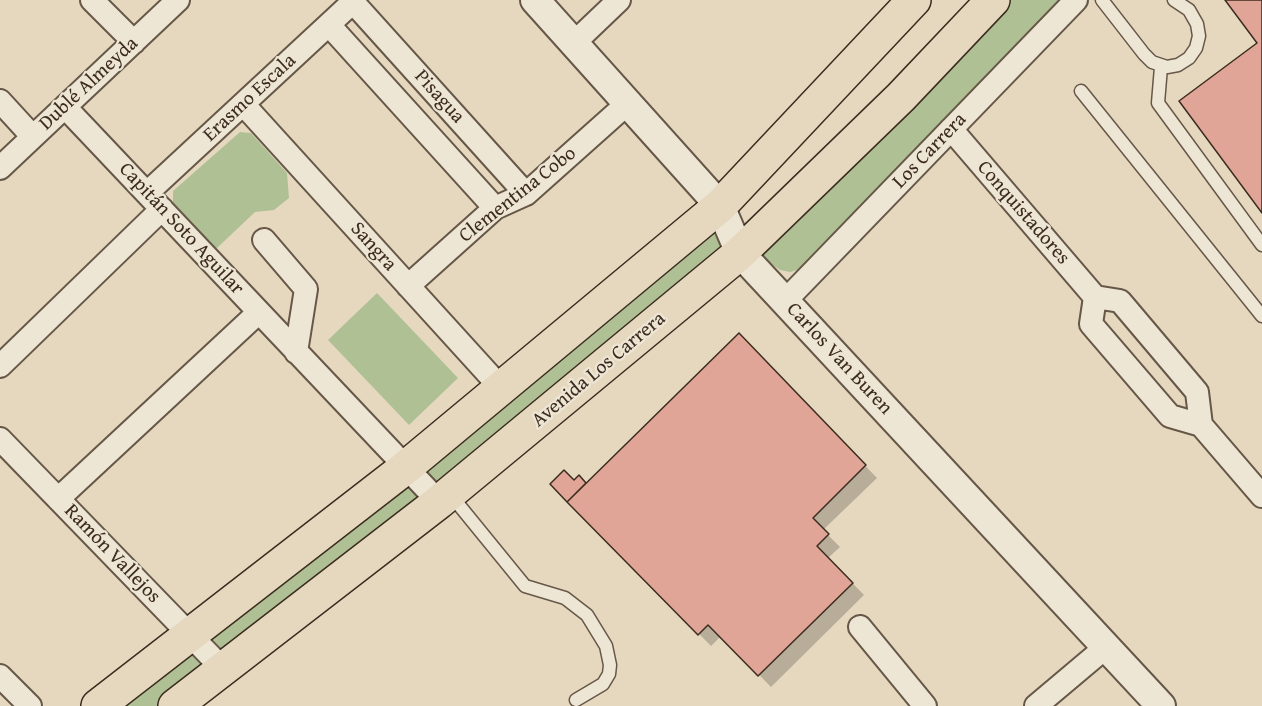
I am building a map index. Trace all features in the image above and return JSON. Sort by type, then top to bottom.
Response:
[{"type":"main road","points":[[98,706],[405,468],[720,206],[914,0]]},
{"type":"main road","name":"Avenida Los Carrera","points":[[175,706],[445,498],[740,253],[901,97],[993,0]]},
{"type":"street","points":[[92,0],[134,42]]},
{"type":"street","name":"Dublé Almeyda","points":[[0,168],[178,0]]},
{"type":"street","name":"Carlos Van Buren","points":[[535,0],[720,206],[740,253],[1161,706]]},
{"type":"street","points":[[574,43],[619,0]]},
{"type":"street","name":"Los Carrera","points":[[785,302],[1076,0]]},
{"type":"street","name":"Erasmo Escala","points":[[0,366],[243,104],[352,1]]},
{"type":"street","name":"Pisagua","points":[[352,1],[526,194]]},
{"type":"street","name":"Pisagua","points":[[329,25],[495,208]]},
{"type":"street","points":[[0,101],[33,137]]},
{"type":"street","name":"Clementina Cobo","points":[[408,286],[495,208],[526,194],[628,103]]},
{"type":"street","name":"Sangra","points":[[243,104],[502,389]]},
{"type":"street","name":"Capitán Soto Aguilar","points":[[65,107],[405,468],[445,498]]},
{"type":"street","name":"Conquistadores","points":[[951,129],[1095,297]]},
{"type":"street","points":[[264,240],[306,289],[296,352]]},
{"type":"street","points":[[1201,425],[1197,392],[1120,300],[1095,297],[1091,324],[1170,416],[1201,425],[1262,496]]},
{"type":"street","points":[[58,498],[259,312]]},
{"type":"street","name":"Ramón Vallejos","points":[[0,439],[224,670]]},
{"type":"street","points":[[860,627],[925,706]]},
{"type":"street","points":[[1036,706],[1106,647]]},
{"type":"street","points":[[0,676],[30,706]]},
{"type":"lane","points":[[1102,0],[1143,54],[1161,67],[1178,65],[1189,58],[1196,48],[1199,36],[1197,24],[1190,10],[1174,0]]},
{"type":"lane","points":[[1161,67],[1158,103],[1262,245]]},
{"type":"lane","points":[[1082,91],[1262,316]]},
{"type":"lane","points":[[445,498],[525,586],[565,598],[587,615],[606,646],[610,665],[609,674],[603,684],[576,700]]},
{"type":"green space","points":[[999,0],[1062,0],[804,268],[790,272],[780,270],[768,261],[762,254]]},
{"type":"green space","points":[[240,132],[251,133],[287,173],[289,198],[274,210],[255,212],[216,249],[173,204],[173,191]]},
{"type":"green space","points":[[714,217],[732,252],[165,706],[107,706]]},
{"type":"green space","points":[[377,293],[458,378],[409,425],[328,340]]},
{"type":"building","points":[[1225,0],[1262,0],[1262,213],[1179,101],[1257,43]]},
{"type":"building","points":[[739,333],[866,465],[813,518],[829,534],[817,546],[853,583],[758,676],[708,625],[698,635],[567,502]]},
{"type":"building","points":[[564,470],[574,480],[579,475],[586,483],[567,502],[550,484]]}]
